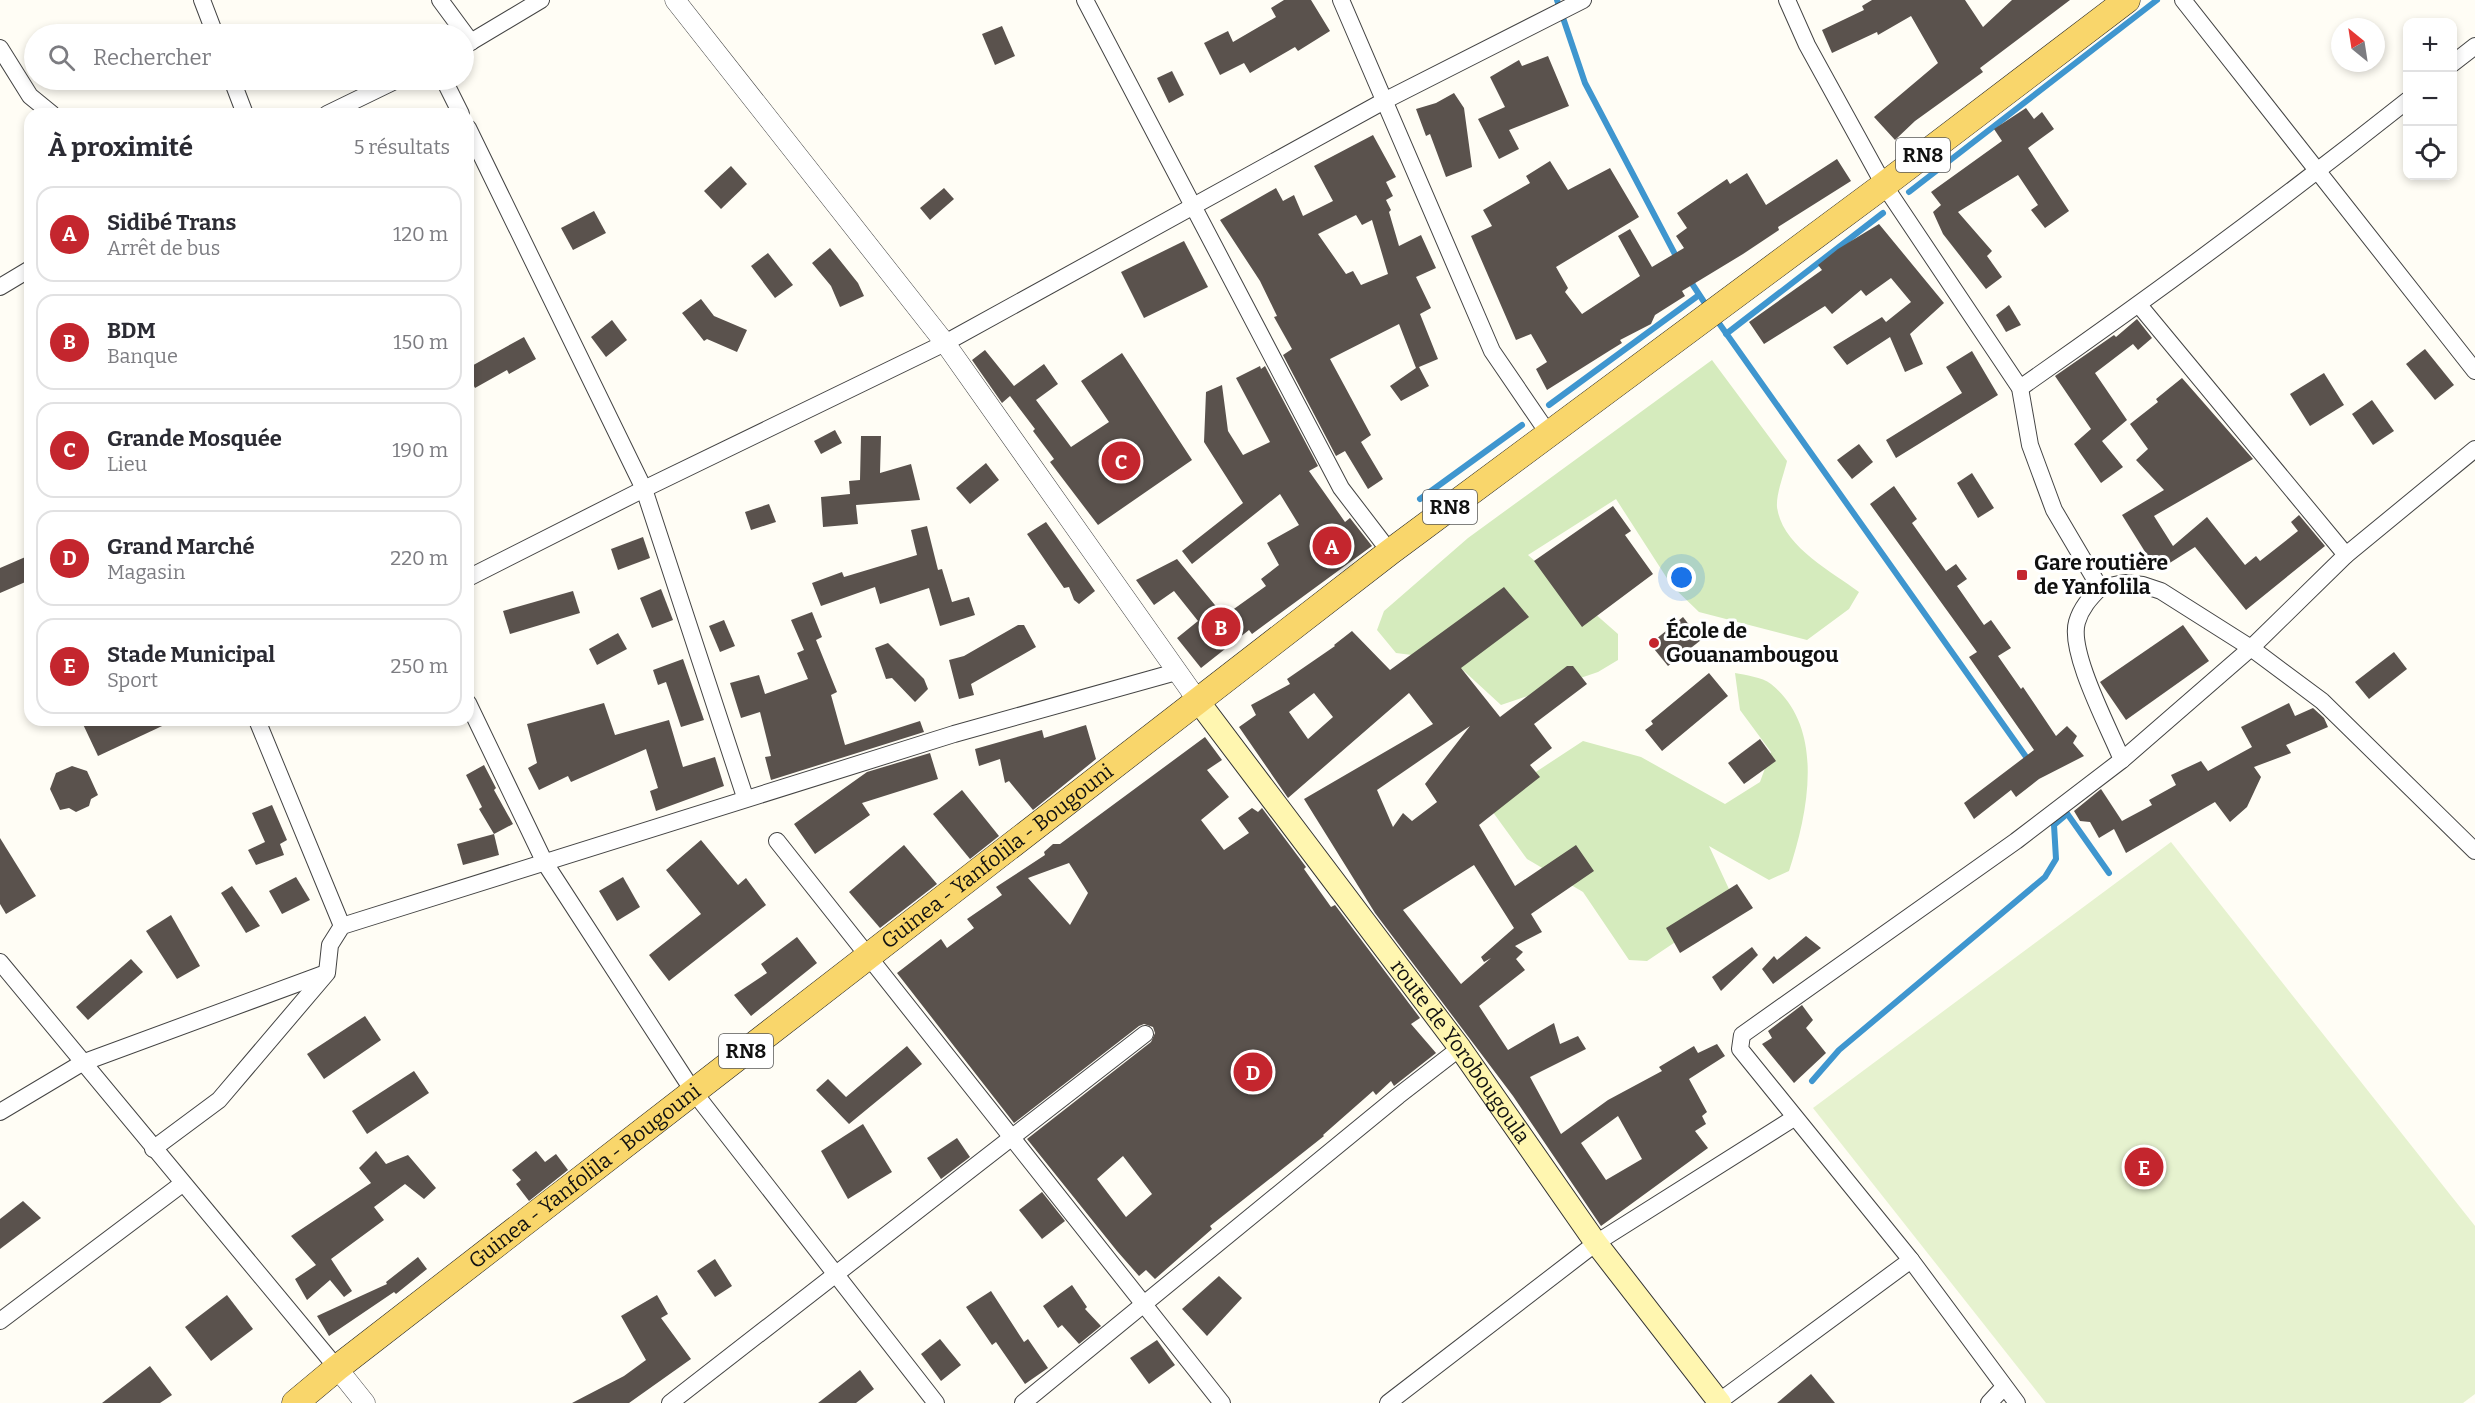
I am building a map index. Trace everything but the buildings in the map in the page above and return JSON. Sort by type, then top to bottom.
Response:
[{"type":"main road","name":"Guinea - Yanfolila - Bougouni","points":[[295,1403],[693,1091],[1390,552],[1884,185],[2127,0]]},
{"type":"main road","name":"route de Yorobougoula","points":[[1198,701],[1460,1048],[1596,1243],[1719,1402]]},
{"type":"street","points":[[202,0],[211,24]]},
{"type":"street","points":[[440,0],[455,24]]},
{"type":"street","points":[[474,40],[541,0]]},
{"type":"street","points":[[675,0],[945,343],[1198,701]]},
{"type":"street","points":[[1084,0],[1341,488],[1390,552]]},
{"type":"street","points":[[1341,0],[1492,351],[1548,433]]},
{"type":"street","points":[[474,575],[644,489],[945,343],[1191,205],[1384,101],[1583,0]]},
{"type":"street","points":[[1787,0],[1806,45],[1884,185],[2020,388],[2030,444],[2054,510],[2100,588]]},
{"type":"street","points":[[2183,0],[2320,170],[2475,371]]},
{"type":"street","points":[[2457,60],[2475,46]]},
{"type":"street","points":[[0,48],[24,86]]},
{"type":"street","points":[[26,90],[45,108]]},
{"type":"street","points":[[236,90],[242,108]]},
{"type":"street","points":[[339,108],[376,90]]},
{"type":"street","points":[[449,90],[458,108]]},
{"type":"street","points":[[2020,388],[2139,305],[2320,170],[2403,104]]},
{"type":"street","points":[[474,140],[644,489],[745,797]]},
{"type":"street","points":[[0,287],[24,273]]},
{"type":"street","points":[[2139,305],[2346,555]]},
{"type":"street","points":[[2017,1403],[1911,1260],[1740,1049],[1743,1035],[2016,841],[2122,760],[2251,648],[2346,555],[2475,449]]},
{"type":"street","points":[[2122,760],[2077,653],[2076,623],[2086,603],[2100,588],[2124,583],[2143,585],[2161,591],[2251,648],[2322,701],[2475,851]]},
{"type":"street","points":[[153,1149],[219,1100],[327,973],[330,945],[342,926],[545,863],[745,797],[954,734],[1176,672]]},
{"type":"street","points":[[474,715],[545,863],[693,1091],[936,1403]]},
{"type":"street","points":[[259,726],[342,926]]},
{"type":"street","points":[[777,842],[1222,1403]]},
{"type":"street","points":[[0,962],[365,1403]]},
{"type":"street","points":[[0,1112],[82,1063],[327,973]]},
{"type":"street","points":[[670,1403],[1145,1034]]},
{"type":"street","points":[[1023,1403],[1143,1303],[1460,1048]]},
{"type":"street","points":[[1388,1403],[1596,1243],[1794,1118]]},
{"type":"street","points":[[0,1321],[182,1184]]},
{"type":"street","points":[[1719,1402],[1911,1260]]},
{"type":"street","points":[[1989,1403],[2004,1387]]},
{"type":"green space","points":[[1712,360],[1787,461],[1777,507],[1788,534],[1809,556],[1859,592],[1849,609],[1807,640],[1699,612],[1672,586],[1616,499],[1528,555],[1618,634],[1618,660],[1598,672],[1501,705],[1452,660],[1396,653],[1377,630],[1384,611],[1468,538]]},
{"type":"green space","points":[[1735,673],[1758,678],[1771,684],[1788,702],[1800,724],[1806,747],[1808,772],[1802,824],[1789,871],[1769,880],[1709,846],[1735,902],[1647,961],[1629,960],[1583,892],[1527,859],[1487,804],[1583,741],[1641,757],[1725,804],[1760,782],[1771,752],[1740,710]]},
{"type":"green space","points":[[2171,842],[2475,1226],[2475,1394],[2463,1403],[2046,1403],[1813,1108]]},
{"type":"waterway","points":[[1557,0],[1585,83],[1678,260]]},
{"type":"waterway","points":[[1909,192],[2157,0]]},
{"type":"waterway","points":[[1726,334],[1883,213]]},
{"type":"waterway","points":[[1689,279],[1708,308]]},
{"type":"waterway","points":[[1549,405],[1699,295]]},
{"type":"waterway","points":[[1716,319],[2029,761]]},
{"type":"waterway","points":[[1420,499],[1522,425]]},
{"type":"waterway","points":[[2066,812],[2109,873]]},
{"type":"waterway","points":[[1812,1081],[1839,1050],[2045,877],[2056,859],[2054,825],[2067,814]]},
{"type":"place","name":"Grande Mosquée","points":[[1121,461]]},
{"type":"place","name":"Sidibé Trans","points":[[1332,546]]},
{"type":"place","name":"Gare routière de Yanfolila","points":[[2022,575]]},
{"type":"place","name":"BDM","points":[[1221,627]]},
{"type":"place","name":"École de Gouanambougou","points":[[1654,643]]},
{"type":"place","name":"Grand Marché","points":[[1253,1072]]},
{"type":"place","name":"Stade Municipal","points":[[2144,1167]]}]
